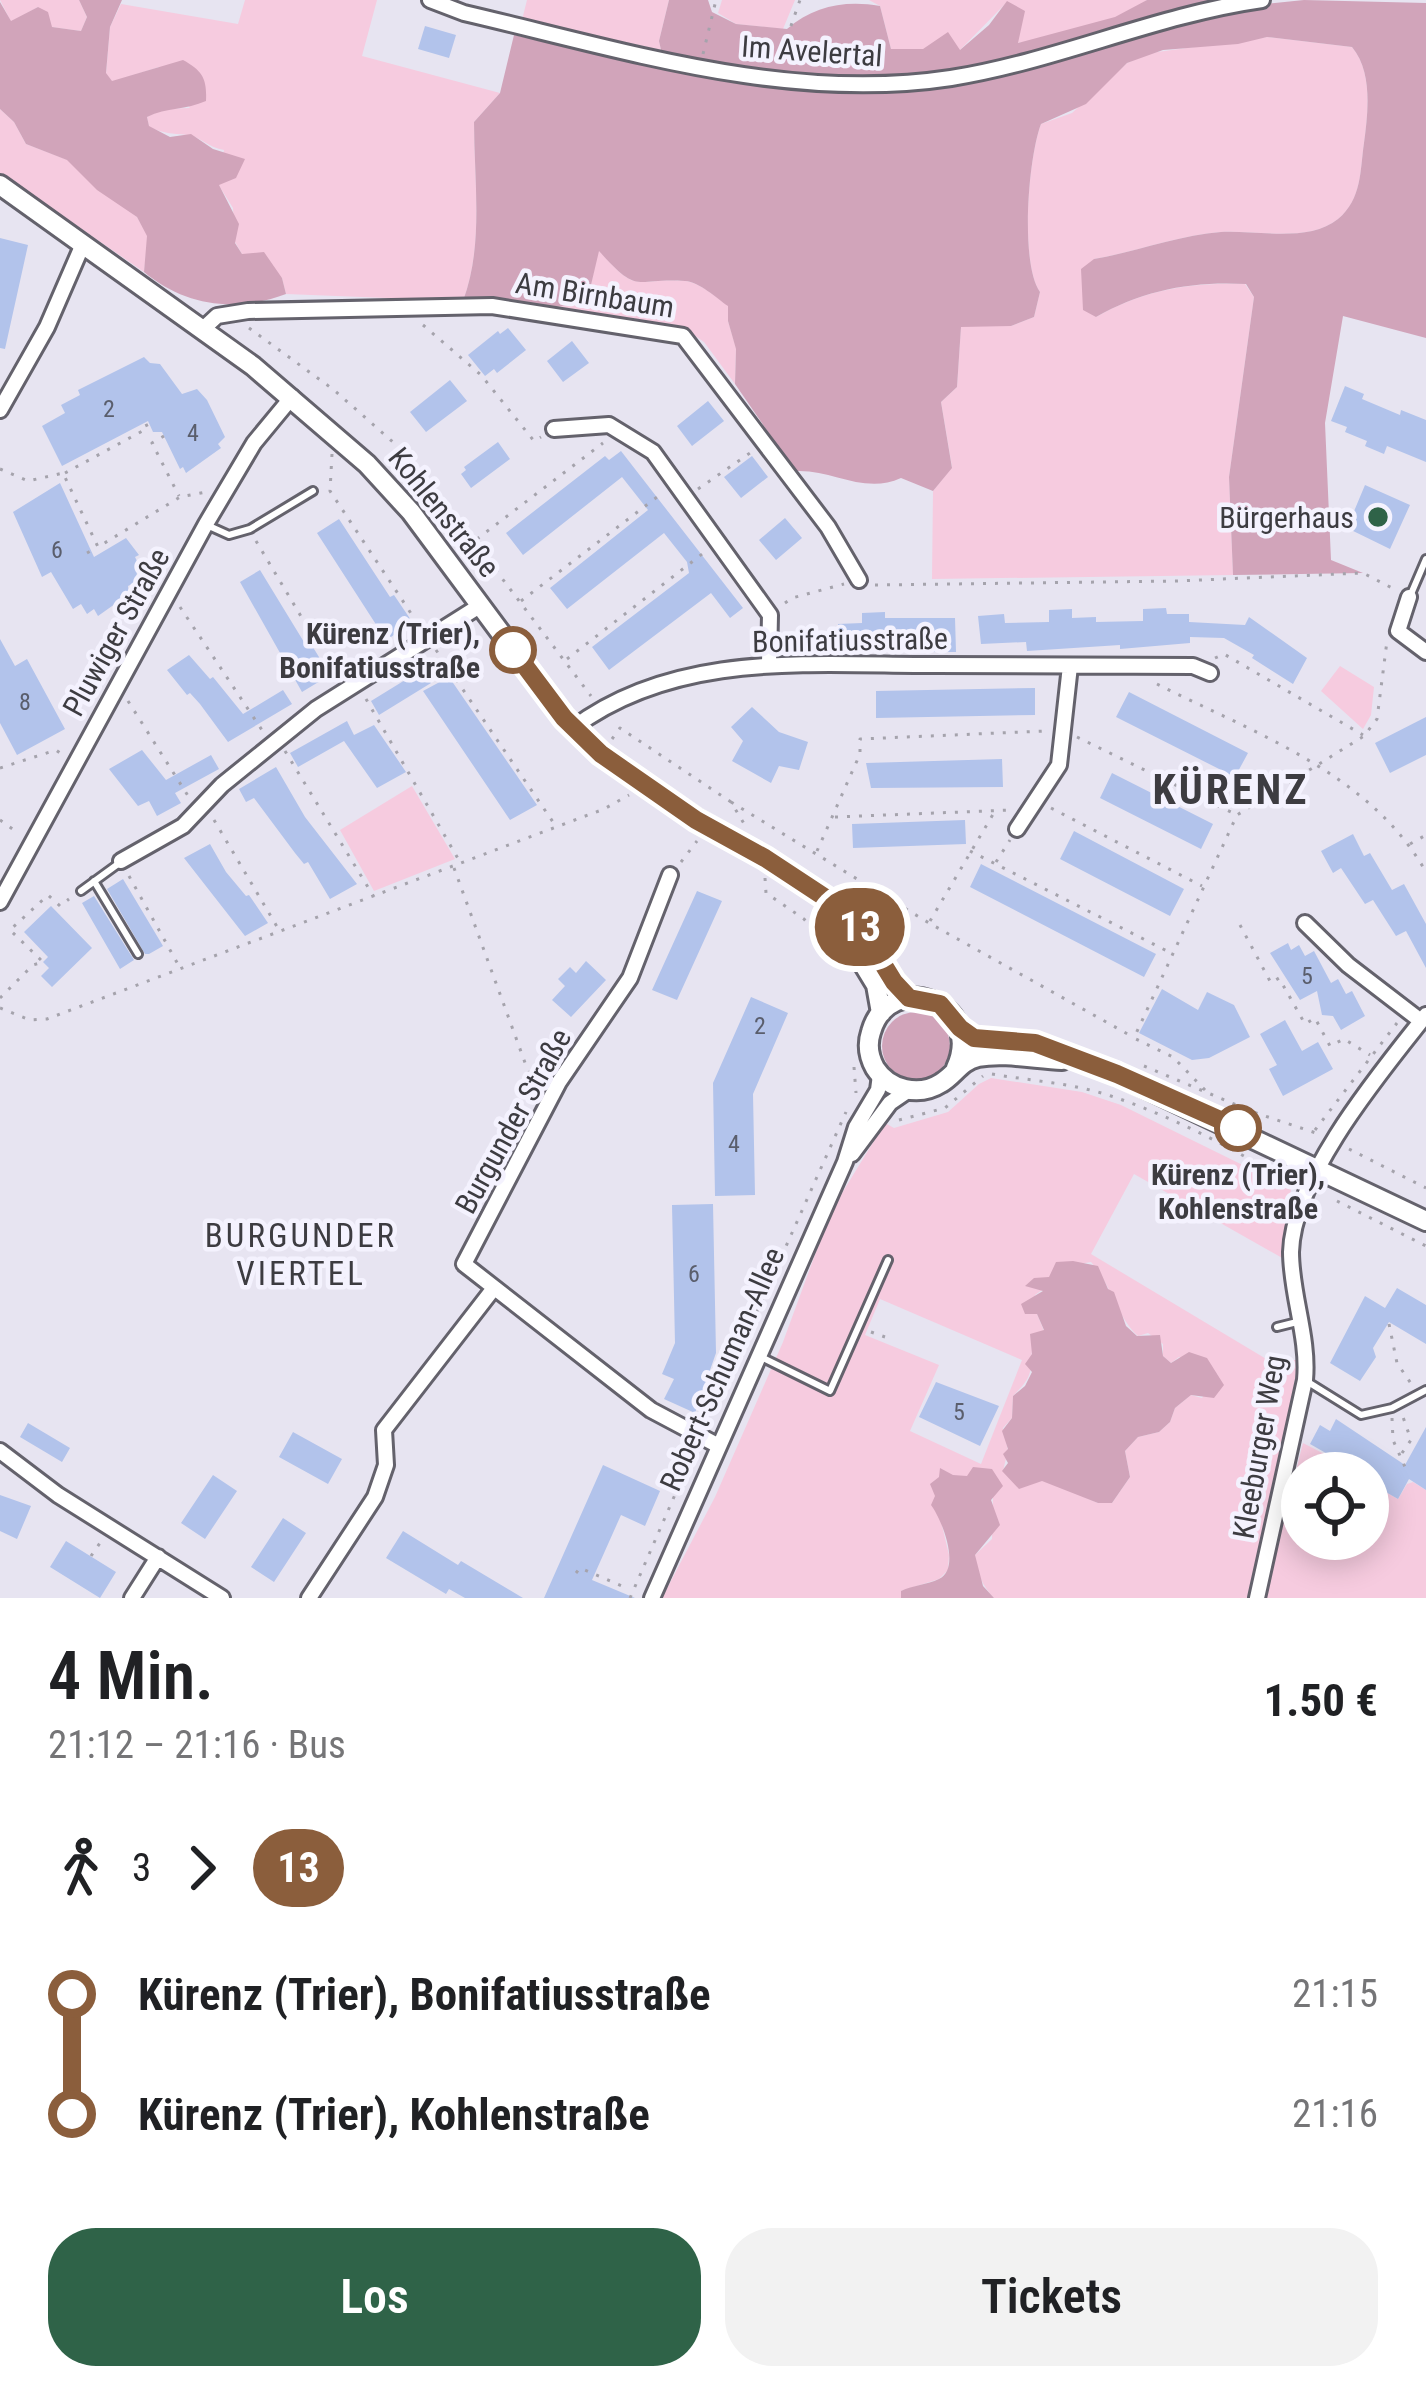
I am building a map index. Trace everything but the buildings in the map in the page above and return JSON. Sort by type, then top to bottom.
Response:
[{"type":"main road","name":"Kohlenstraße","points":[[0,185],[83,244],[210,322],[338,437],[411,512],[573,728],[647,787],[820,893],[854,920],[909,998],[940,1004],[960,1028],[978,1039],[1035,1043],[1117,1074],[1426,1221]]},
{"type":"main road","name":"Kohlenstraße","points":[[820,893],[875,985],[881,1013],[869,1041],[880,1075]]},
{"type":"main road","points":[[881,1013],[909,998]]},
{"type":"main road","points":[[956,1068],[962,1048],[960,1028]]},
{"type":"main road","name":"Kohlenstraße","points":[[909,1090],[936,1086],[956,1068],[982,1057],[1073,1060]]},
{"type":"main road","points":[[880,1075],[909,1090]]},
{"type":"street","name":"Im Avelertal","points":[[430,0],[464,13],[701,68],[773,80],[857,86],[992,70],[1201,10],[1262,0]]},
{"type":"street","points":[[0,410],[47,327],[83,244]]},
{"type":"street","name":"Am Birnbaum","points":[[210,322],[248,311],[492,306],[683,336],[828,527],[859,580]]},
{"type":"street","name":"Pluwiger Straße","points":[[0,902],[206,524],[254,442],[292,397]]},
{"type":"street","points":[[554,429],[609,425],[653,452],[770,615],[769,663]]},
{"type":"street","points":[[1409,597],[1398,631],[1426,652]]},
{"type":"street","points":[[122,861],[183,826],[222,785],[350,686],[482,605]]},
{"type":"street","name":"Bonifatiusstraße","points":[[573,728],[600,708],[686,676],[769,663],[1193,666],[1210,674]]},
{"type":"street","points":[[1017,829],[1059,765],[1070,666]]},
{"type":"street","name":"Burgunder Straße","points":[[494,1288],[464,1264],[559,1082],[631,978],[670,875]]},
{"type":"street","points":[[1305,923],[1348,965],[1424,1018]]},
{"type":"street","name":"Kleeburger Weg","points":[[1257,1598],[1305,1380],[1306,1355],[1291,1261],[1296,1212],[1318,1167],[1424,1018]]},
{"type":"street","name":"Robert-Schuman-Allee","points":[[876,1109],[880,1075]]},
{"type":"street","name":"Robert-Schuman-Allee","points":[[652,1598],[845,1162],[856,1127],[909,1090]]},
{"type":"street","points":[[309,1598],[375,1496],[386,1465],[384,1430],[494,1288],[651,1410],[717,1445]]},
{"type":"street","points":[[0,1451],[58,1495],[222,1598]]},
{"type":"street","points":[[132,1598],[158,1557]]},
{"type":"lane","points":[[206,524],[229,536],[250,529],[314,491]]},
{"type":"lane","points":[[1409,597],[1426,559]]},
{"type":"lane","points":[[81,890],[122,861]]},
{"type":"lane","points":[[94,881],[138,954]]},
{"type":"lane","points":[[759,1357],[830,1391],[888,1260]]},
{"type":"lane","points":[[1277,1327],[1300,1321]]},
{"type":"lane","points":[[1305,1380],[1360,1415],[1392,1408],[1426,1390]]},
{"type":"path","points":[[701,68],[716,0]]},
{"type":"path","points":[[773,80],[800,0]]},
{"type":"path","points":[[404,307],[481,375],[534,441],[554,429]]},
{"type":"path","points":[[210,322],[242,323],[334,390],[411,458],[620,728]]},
{"type":"path","points":[[144,420],[180,497]]},
{"type":"path","points":[[0,469],[28,481],[63,473],[148,428]]},
{"type":"path","points":[[152,443],[164,436]]},
{"type":"path","points":[[338,437],[329,464],[330,491],[556,827]]},
{"type":"path","points":[[476,540],[606,441]]},
{"type":"path","points":[[687,497],[765,442]]},
{"type":"path","points":[[63,473],[98,547]]},
{"type":"path","points":[[519,602],[677,481]]},
{"type":"path","points":[[87,553],[180,497],[226,491]]},
{"type":"path","points":[[250,529],[305,623],[350,686]]},
{"type":"path","points":[[566,660],[716,543]]},
{"type":"path","points":[[770,615],[792,598],[859,580],[870,585],[1176,581],[1364,573],[1409,597]]},
{"type":"path","points":[[169,591],[275,742],[374,897]]},
{"type":"path","points":[[1135,1038],[1237,815],[1364,736],[1377,719],[1388,633]]},
{"type":"path","points":[[1193,666],[1224,654],[1364,736]]},
{"type":"path","points":[[1123,666],[1318,765],[1378,808],[1426,872]]},
{"type":"path","points":[[131,706],[198,810]]},
{"type":"path","points":[[370,706],[461,863]]},
{"type":"path","points":[[817,851],[860,754],[860,739],[1063,730],[1237,815]]},
{"type":"path","points":[[0,768],[56,750],[74,763]]},
{"type":"path","points":[[0,1008],[30,1020],[47,1019],[556,827],[647,787]]},
{"type":"path","points":[[730,802],[929,922],[1172,1057],[1206,1092],[1314,1132],[1408,1010]]},
{"type":"path","points":[[833,817],[995,811],[1033,804],[1204,887]]},
{"type":"path","points":[[929,922],[995,811]]},
{"type":"path","points":[[0,820],[32,839]]},
{"type":"path","points":[[216,823],[280,932]]},
{"type":"path","points":[[995,863],[1017,829]]},
{"type":"path","points":[[1408,845],[1426,835]]},
{"type":"path","points":[[670,875],[698,840]]},
{"type":"path","points":[[970,851],[1173,954]]},
{"type":"path","points":[[765,858],[766,893],[804,919],[844,969]]},
{"type":"path","points":[[453,866],[543,1112]]},
{"type":"path","points":[[135,886],[181,969]]},
{"type":"path","points":[[0,998],[33,965],[44,962],[10,930],[48,895],[60,906],[81,890]]},
{"type":"path","points":[[1240,925],[1271,983],[1280,978],[1305,1024],[1315,1018],[1330,1046],[1344,1039],[1370,1055]]},
{"type":"path","points":[[630,1598],[841,1118],[855,1097],[897,1121],[945,1108],[987,1073],[1037,1079],[1111,1096],[1162,1117],[1288,1183]]},
{"type":"path","points":[[1359,1154],[1426,1188]]},
{"type":"path","points":[[1331,1208],[1337,1201],[1426,1246]]},
{"type":"path","points":[[1389,1324],[1404,1376],[1409,1384],[1426,1390]]},
{"type":"path","points":[[858,1327],[885,1337]]},
{"type":"path","points":[[1402,1453],[1411,1440],[1403,1411],[1413,1395]]},
{"type":"path","points":[[1392,1408],[1393,1440],[1406,1467]]},
{"type":"path","points":[[91,1556],[104,1538]]},
{"type":"path","points":[[584,1559],[578,1570],[624,1587]]},
{"type":"shaded area","points":[[0,0],[79,0],[87,17],[81,31],[51,27],[38,7],[11,22]]},
{"type":"shaded area","points":[[79,0],[122,0],[110,27],[106,73],[112,81],[183,60],[199,72],[206,101],[147,117],[149,126],[170,137],[191,134],[213,149],[245,159],[236,178],[219,185],[239,224],[235,243],[242,254],[264,252],[282,278],[286,294],[248,303],[211,303],[160,283],[144,272],[147,236],[137,217],[97,190],[67,160],[26,144],[0,109],[0,2],[11,21],[38,7],[48,12],[52,27],[81,31],[87,17]]},
{"type":"shaded area","points":[[245,0],[377,0],[362,56],[500,93],[474,122],[476,235],[463,301],[286,294],[282,278],[242,254],[235,242],[233,208],[218,184],[224,150],[192,136],[149,127],[147,117],[163,109],[190,108],[159,67],[112,82],[106,74],[110,27],[121,4],[238,24]]},
{"type":"shaded area","points":[[527,0],[669,0],[661,50],[522,20]]},
{"type":"shaded area","points":[[669,0],[708,0],[712,12],[736,24],[787,29],[830,7],[880,6],[891,49],[923,49],[948,32],[960,50],[989,25],[1007,1],[1025,11],[1018,43],[1115,17],[1147,0],[1244,0],[1245,6],[1304,0],[1426,3],[1426,338],[1343,316],[1325,423],[1331,560],[1363,573],[1233,575],[1229,477],[1254,297],[1246,284],[1168,289],[1096,317],[1083,310],[1081,269],[1094,259],[1189,237],[1221,232],[1297,233],[1338,219],[1352,202],[1358,184],[1367,119],[1366,80],[1352,47],[1267,37],[1163,50],[1127,63],[1086,104],[1041,124],[1028,210],[1030,259],[1040,292],[1034,317],[1011,326],[961,327],[957,387],[941,402],[952,468],[933,491],[901,478],[874,484],[795,471],[735,384],[736,349],[728,306],[696,284],[631,280],[599,251],[591,285],[579,303],[556,307],[463,301],[476,235],[474,122],[500,93],[514,35],[665,68],[659,41]]},
{"type":"shaded area","points":[[722,0],[795,0],[783,29],[736,24],[718,13]]},
{"type":"shaded area","points":[[869,0],[1147,0],[1102,24],[1017,43],[1007,2],[960,50],[891,49],[880,6]]},
{"type":"shaded area","points":[[1267,37],[1352,47],[1359,57],[1366,80],[1367,119],[1358,184],[1346,211],[1312,231],[1205,234],[1094,259],[1096,317],[1132,300],[1187,286],[1245,284],[1254,297],[1229,477],[1233,575],[932,579],[933,491],[952,467],[941,402],[957,387],[961,326],[1011,326],[1034,317],[1040,292],[1030,259],[1028,210],[1041,124],[1072,113],[1127,63],[1150,53]]},
{"type":"shaded area","points":[[0,109],[26,144],[68,160],[137,217],[148,236],[144,272],[0,173]]},
{"type":"shaded area","points":[[598,249],[630,279],[690,282],[728,305],[736,348],[735,384],[704,342],[691,333],[556,307],[579,303],[591,285]]},
{"type":"shaded area","points":[[1340,666],[1374,687],[1371,715],[1363,729],[1321,691]]},
{"type":"shaded area","points":[[412,786],[455,859],[374,891],[340,830]]},
{"type":"shaded area","points":[[916,1012],[940,1022],[950,1046],[940,1070],[916,1080],[892,1070],[882,1046],[892,1022]]},
{"type":"shaded area","points":[[991,1078],[1082,1092],[1121,1105],[1291,1189],[1284,1259],[1134,1174],[1091,1254],[1268,1360],[1298,1360],[1251,1598],[994,1598],[980,1578],[975,1555],[992,1539],[993,1495],[968,1479],[948,1476],[939,1477],[935,1496],[948,1570],[939,1579],[901,1591],[901,1598],[662,1598],[715,1497],[783,1342],[831,1211],[885,1123],[894,1128],[948,1112]],"holes":[[[1091,1262],[1138,1336],[1148,1333],[1163,1344],[1163,1356],[1171,1363],[1179,1357],[1218,1375],[1202,1398],[1191,1395],[1159,1432],[1138,1437],[1125,1451],[1130,1477],[1112,1503],[1098,1503],[1055,1484],[1003,1471],[1008,1450],[1003,1428],[1012,1418],[1013,1396],[1028,1377],[1033,1342],[1044,1331],[1035,1295],[1079,1264]],[[880,1299],[1022,1360],[981,1464],[910,1431],[939,1365],[865,1335]]]},
{"type":"shaded area","points":[[1056,1262],[1098,1266],[1126,1326],[1137,1336],[1160,1335],[1163,1356],[1171,1363],[1189,1352],[1207,1358],[1224,1385],[1214,1398],[1191,1395],[1159,1432],[1138,1437],[1125,1451],[1130,1477],[1112,1503],[1098,1503],[1042,1481],[1019,1489],[1002,1471],[1008,1463],[1003,1454],[1008,1449],[1002,1431],[1012,1418],[1013,1396],[1032,1372],[1025,1364],[1032,1354],[1030,1334],[1044,1330],[1037,1314],[1025,1314],[1021,1304],[1043,1291],[1025,1286],[1034,1278],[1049,1277]]},
{"type":"shaded area","points":[[973,1467],[992,1469],[1003,1486],[991,1500],[1000,1525],[975,1555],[983,1586],[994,1598],[901,1598],[901,1591],[939,1579],[949,1565],[944,1531],[931,1505],[935,1496],[930,1484],[939,1477],[940,1468],[967,1476]]},
{"type":"shaded area","points":[[1413,1482],[1426,1490],[1426,1598],[1264,1598],[1281,1530],[1281,1560],[1389,1560],[1389,1494],[1398,1499]]},
{"type":"bus line","name":"13","points":[[513,650],[564,718],[601,754],[696,820],[844,910],[909,998],[940,1004],[974,1038],[1035,1043],[1238,1128]]},
{"type":"place","name":"Bürgerhaus","points":[[1378,517]]},
{"type":"place","name":"Kürenz (Trier), Bonifatiusstraße","points":[[513,650]]},
{"type":"place","name":"Kürenz (Trier), Kohlenstraße","points":[[1238,1128]]},
{"type":"district","name":"KÜRENZ","points":[[1231,789]]},
{"type":"district","name":"BURGUNDER VIERTEL","points":[[301,1254]]}]
